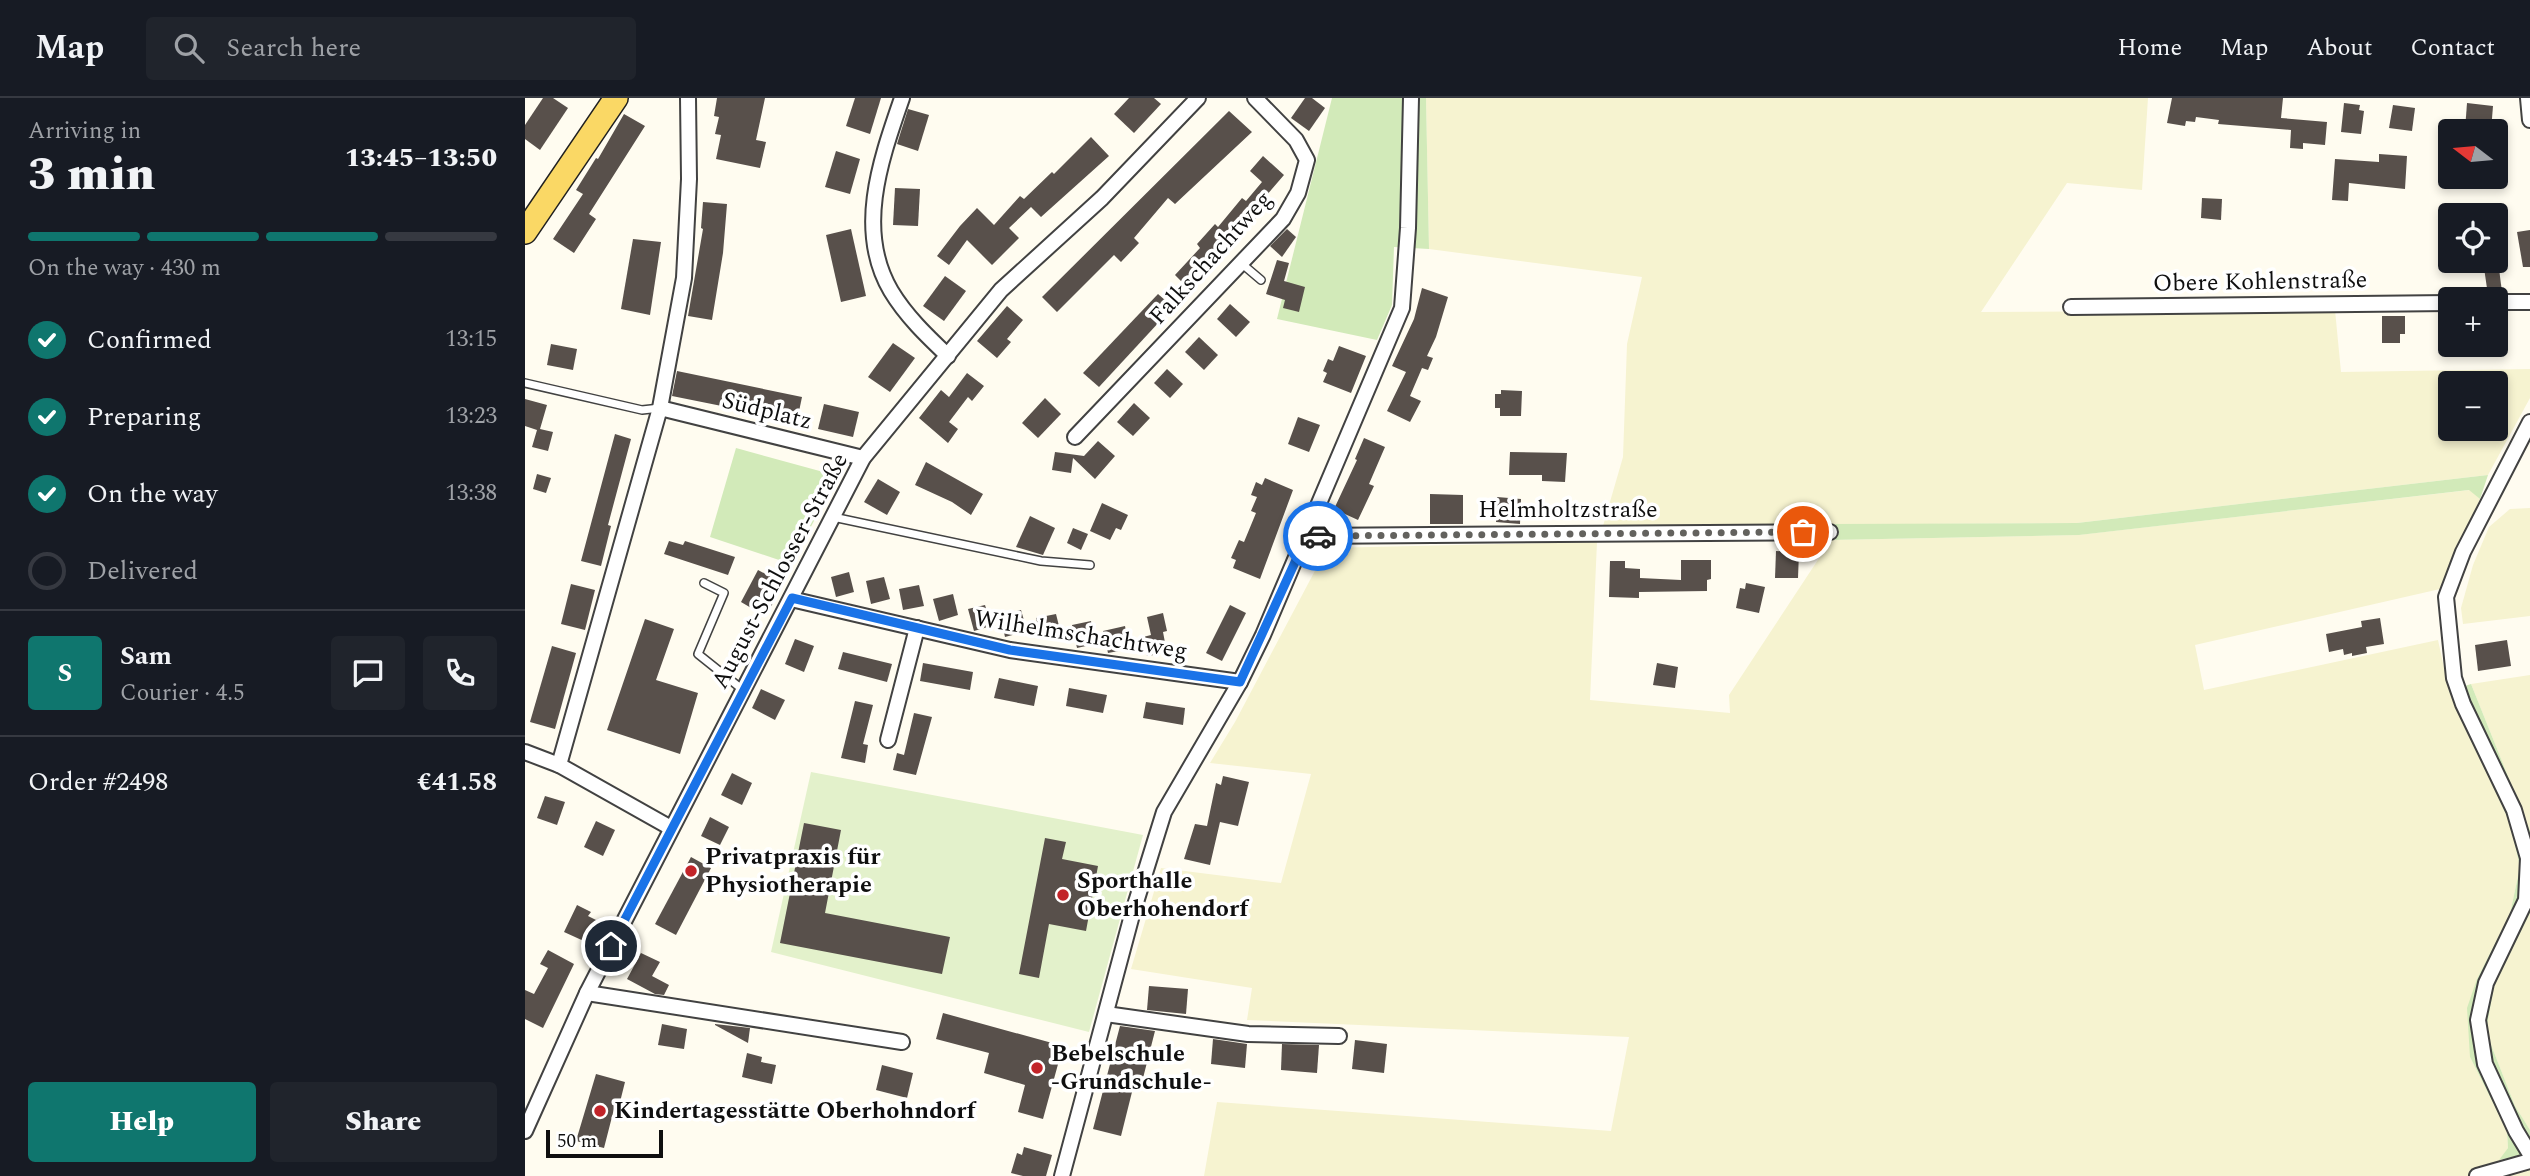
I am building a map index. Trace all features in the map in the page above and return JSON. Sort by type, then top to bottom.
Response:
[{"type":"main road","points":[[525,232],[616,98]]},
{"type":"street","points":[[559,765],[660,408],[684,278],[689,178],[688,98]]},
{"type":"street","points":[[902,98],[879,172],[872,213],[876,252],[890,289],[911,320],[947,356]]},
{"type":"street","name":"Falkschachtweg","points":[[1075,437],[1283,219],[1298,193],[1307,160],[1296,140],[1255,98]]},
{"type":"street","points":[[1062,1176],[1132,915],[1164,813],[1240,682],[1307,536],[1402,308],[1408,228],[1411,98]]},
{"type":"street","points":[[2528,98],[2530,120]]},
{"type":"street","name":"August-Schlosser-Straße","points":[[525,1131],[587,993],[863,458],[1000,290],[1102,198],[1193,100]]},
{"type":"street","points":[[2508,302],[2530,302]]},
{"type":"street","name":"Obere Kohlenstraße","points":[[2071,307],[2438,303]]},
{"type":"street","name":"Südplatz","points":[[660,408],[863,458]]},
{"type":"street","points":[[2530,422],[2463,552],[2446,597],[2449,655],[2454,678],[2463,704],[2514,810],[2528,858],[2526,900],[2486,982],[2478,1020],[2485,1064],[2516,1131],[2530,1154]]},
{"type":"street","name":"Helmholtzstraße","points":[[1307,536],[1830,532]]},
{"type":"street","name":"Wilhelmschachtweg","points":[[792,598],[1010,650],[1240,682]]},
{"type":"street","points":[[888,740],[917,628]]},
{"type":"street","points":[[525,752],[559,765],[671,828]]},
{"type":"street","points":[[587,993],[902,1042]]},
{"type":"street","points":[[1106,1014],[1248,1034],[1339,1036]]},
{"type":"street","points":[[2477,1176],[2530,1161]]},
{"type":"lane","points":[[1241,263],[1261,280]]},
{"type":"lane","points":[[525,383],[642,410],[660,408]]},
{"type":"lane","points":[[833,517],[1041,561],[1090,565]]},
{"type":"lane","points":[[704,583],[724,593],[698,654],[743,690]]},
{"type":"shaded area","points":[[1426,98],[2148,98],[2142,190],[2067,183],[1981,312],[2335,310],[2341,372],[2530,369],[2530,398],[2508,438],[2508,371],[2438,371],[2438,441],[2507,441],[2488,475],[2077,523],[1603,526],[1623,457],[1627,344],[1642,277],[1429,249]]},
{"type":"shaded area","points":[[2470,490],[2480,499],[2440,589],[2195,645],[2204,690],[2438,640],[2449,691],[2510,823],[2520,867],[2510,914],[2477,979],[2470,1057],[2507,1131],[2508,1148],[2501,1160],[2530,1153],[2530,1176],[1204,1176],[1217,1102],[1611,1131],[1629,1037],[1247,1020],[1252,988],[1131,969],[1161,868],[1281,883],[1311,774],[1210,763],[1235,722],[1327,548],[1597,542],[1590,700],[1730,713],[1729,695],[1831,540],[2078,535]]},
{"type":"shaded area","points":[[2530,508],[2530,616],[2463,624],[2461,608],[2473,565],[2489,527],[2510,509]]},
{"type":"shaded area","points":[[2530,675],[2530,831],[2471,684]]},
{"type":"shaded area","points":[[2530,913],[2530,1130],[2515,1106],[2486,1032],[2494,986]]},
{"type":"green space","points":[[1332,98],[1426,98],[1429,249],[1394,247],[1392,305],[1377,340],[1277,319]]},
{"type":"green space","points":[[736,448],[838,476],[791,564],[710,537]]},
{"type":"green space","points":[[2488,475],[2480,499],[2469,490],[2079,535],[1831,540],[1830,524],[2077,523]]},
{"type":"green space","points":[[2471,684],[2530,831],[2530,913],[2494,986],[2486,1032],[2515,1106],[2530,1130],[2530,1153],[2499,1160],[2508,1148],[2507,1131],[2470,1057],[2467,1008],[2477,979],[2510,914],[2520,867],[2510,823],[2449,691]]},
{"type":"green space","points":[[811,772],[1143,835],[1089,1032],[771,952]]},
{"type":"building","points":[[543,98],[553,98],[568,108],[540,150],[525,139],[525,125]]},
{"type":"building","points":[[717,98],[765,98],[756,140],[766,142],[760,168],[716,159],[721,135],[715,134],[719,117],[714,116]]},
{"type":"building","points":[[855,98],[881,98],[870,134],[846,126]]},
{"type":"building","points":[[1129,98],[1154,98],[1161,104],[1134,133],[1114,114]]},
{"type":"building","points":[[1305,98],[1312,98],[1325,108],[1309,131],[1291,118]]},
{"type":"building","points":[[2172,98],[2283,98],[2281,118],[2327,122],[2325,145],[2303,143],[2303,149],[2290,148],[2291,130],[2218,124],[2219,120],[2196,117],[2195,122],[2186,121],[2185,126],[2167,123]]},
{"type":"building","points":[[2344,103],[2360,105],[2359,110],[2364,111],[2361,134],[2341,132]]},
{"type":"building","points":[[2467,103],[2493,106],[2492,119],[2466,119]]},
{"type":"building","points":[[2393,105],[2415,108],[2412,131],[2389,128]]},
{"type":"building","points":[[908,109],[929,115],[918,151],[897,144]]},
{"type":"building","points":[[1229,111],[1252,132],[1175,204],[1168,198],[1134,238],[1139,243],[1121,262],[1114,255],[1057,312],[1042,297]]},
{"type":"building","points":[[624,114],[645,126],[589,214],[596,219],[574,253],[553,239],[583,194],[576,190]]},
{"type":"building","points":[[1091,137],[1109,156],[1041,217],[1031,207],[1009,228],[1019,238],[992,265],[967,240],[949,265],[937,256],[977,208],[994,225],[1020,196],[1024,199]]},
{"type":"building","points":[[836,151],[860,159],[850,194],[825,187]]},
{"type":"building","points":[[2379,154],[2407,156],[2405,189],[2349,183],[2348,201],[2332,200],[2335,159],[2379,162]]},
{"type":"building","points":[[1263,156],[1284,175],[1259,204],[1264,208],[1250,225],[1221,257],[1214,250],[1197,269],[1202,272],[1188,288],[1175,275],[1200,248],[1197,244],[1215,224],[1218,227],[1242,198],[1246,201],[1262,182],[1250,171]]},
{"type":"building","points":[[895,188],[920,189],[918,226],[893,225]]},
{"type":"building","points":[[2202,198],[2222,199],[2221,220],[2201,218]]},
{"type":"building","points":[[703,202],[727,204],[723,253],[712,320],[688,316],[703,229]]},
{"type":"building","points":[[851,229],[866,296],[841,302],[826,235]]},
{"type":"building","points":[[1287,229],[1296,237],[1282,257],[1270,246]]},
{"type":"building","points":[[2530,230],[2530,267],[2523,267],[2517,232]]},
{"type":"building","points":[[633,239],[661,242],[650,315],[621,309]]},
{"type":"building","points":[[1277,260],[1289,263],[1284,281],[1305,287],[1299,312],[1283,308],[1285,300],[1266,294]]},
{"type":"building","points":[[2485,273],[2500,273],[2501,287],[2487,287]]},
{"type":"building","points":[[945,276],[966,291],[944,321],[923,306]]},
{"type":"building","points":[[1422,288],[1448,297],[1436,337],[1427,356],[1433,358],[1428,370],[1422,368],[1410,396],[1421,401],[1410,422],[1387,411],[1406,372],[1392,366],[1414,319]]},
{"type":"building","points":[[1158,294],[1173,307],[1099,387],[1083,373]]},
{"type":"building","points":[[1230,304],[1250,322],[1236,337],[1217,319]]},
{"type":"building","points":[[1007,306],[1023,320],[1007,339],[1011,342],[997,358],[977,341]]},
{"type":"building","points":[[2382,316],[2405,316],[2405,334],[2400,334],[2400,343],[2382,343]]},
{"type":"building","points":[[1199,337],[1218,355],[1204,370],[1185,352]]},
{"type":"building","points":[[893,343],[915,358],[890,392],[868,377]]},
{"type":"building","points":[[551,344],[577,349],[573,370],[547,365]]},
{"type":"building","points":[[1339,346],[1366,356],[1351,393],[1323,382],[1327,373],[1323,371],[1328,359],[1333,361]]},
{"type":"building","points":[[1167,369],[1183,384],[1170,398],[1154,383]]},
{"type":"building","points":[[677,371],[802,397],[797,421],[672,396]]},
{"type":"building","points":[[967,373],[984,386],[972,401],[968,397],[949,422],[958,429],[948,443],[919,418],[941,390],[949,397]]},
{"type":"building","points":[[1501,390],[1522,391],[1521,416],[1500,416],[1500,408],[1495,408],[1495,394],[1501,394]]},
{"type":"building","points":[[1045,398],[1061,414],[1038,438],[1022,423]]},
{"type":"building","points":[[525,399],[547,405],[540,429],[553,432],[548,451],[532,447],[537,430],[525,426]]},
{"type":"building","points":[[1134,403],[1150,418],[1133,436],[1117,422]]},
{"type":"building","points":[[824,404],[859,412],[853,437],[818,429]]},
{"type":"building","points":[[1298,417],[1320,425],[1309,452],[1288,444]]},
{"type":"building","points":[[615,434],[631,439],[608,525],[611,526],[601,566],[581,561]]},
{"type":"building","points":[[1364,438],[1385,447],[1369,484],[1374,486],[1358,520],[1334,509],[1357,460],[1355,459]]},
{"type":"building","points":[[1098,441],[1115,456],[1095,479],[1073,458],[1071,473],[1052,470],[1055,452],[1084,456]]},
{"type":"building","points":[[1510,452],[1567,453],[1565,482],[1542,481],[1542,475],[1509,475]]},
{"type":"building","points":[[926,462],[983,494],[971,515],[952,502],[915,485]]},
{"type":"building","points":[[537,474],[551,478],[546,493],[533,489]]},
{"type":"building","points":[[1265,478],[1293,490],[1260,579],[1233,568],[1236,560],[1231,558],[1239,540],[1244,542],[1256,513],[1251,511],[1257,497],[1251,495],[1256,482],[1262,485]]},
{"type":"building","points":[[878,479],[900,492],[887,515],[864,502]]},
{"type":"building","points":[[1430,494],[1463,495],[1463,524],[1430,524]]},
{"type":"building","points":[[1497,497],[1521,499],[1520,524],[1496,522]]},
{"type":"building","points":[[1102,503],[1128,515],[1121,530],[1116,528],[1110,540],[1090,531]]},
{"type":"building","points":[[1030,516],[1055,528],[1043,555],[1016,547]]},
{"type":"building","points":[[1073,528],[1088,534],[1081,550],[1067,543]]},
{"type":"building","points":[[669,541],[683,545],[685,541],[735,557],[728,575],[664,554]]},
{"type":"building","points":[[1776,551],[1799,552],[1798,578],[1775,578]]},
{"type":"building","points":[[1681,560],[1711,560],[1711,579],[1707,580],[1707,591],[1639,592],[1639,598],[1609,597],[1610,561],[1625,561],[1625,568],[1640,569],[1640,578],[1681,580]]},
{"type":"building","points":[[758,570],[775,579],[764,598],[773,603],[765,616],[741,602]]},
{"type":"building","points":[[849,572],[854,592],[836,597],[831,577]]},
{"type":"building","points":[[884,577],[890,599],[871,604],[866,581]]},
{"type":"building","points":[[1746,583],[1765,587],[1759,613],[1736,608],[1740,588],[1745,589]]},
{"type":"building","points":[[571,584],[595,590],[585,630],[561,624]]},
{"type":"building","points":[[919,585],[924,606],[903,610],[899,589]]},
{"type":"building","points":[[953,594],[958,615],[939,621],[933,599]]},
{"type":"building","points":[[985,605],[991,626],[974,631],[968,609]]},
{"type":"building","points":[[1230,605],[1246,613],[1222,661],[1206,653]]},
{"type":"building","points":[[1021,610],[1027,631],[1005,637],[1000,615]]},
{"type":"building","points":[[1163,613],[1167,631],[1163,632],[1167,653],[1147,656],[1143,637],[1151,635],[1147,617]]},
{"type":"building","points":[[1056,614],[1061,634],[1041,639],[1036,618]]},
{"type":"building","points":[[2380,618],[2384,644],[2366,647],[2367,653],[2352,656],[2352,653],[2344,655],[2343,649],[2329,652],[2326,634],[2362,627],[2361,621]]},
{"type":"building","points":[[645,619],[674,629],[656,680],[698,693],[680,754],[607,730]]},
{"type":"building","points":[[1091,621],[1095,644],[1077,648],[1072,625]]},
{"type":"building","points":[[1125,626],[1129,649],[1108,653],[1103,631]]},
{"type":"building","points":[[795,639],[814,646],[804,672],[785,664]]},
{"type":"building","points":[[2507,640],[2511,666],[2478,671],[2475,645]]},
{"type":"building","points":[[552,646],[576,653],[555,729],[530,722]]},
{"type":"building","points":[[843,652],[892,664],[887,682],[838,669]]},
{"type":"building","points":[[923,663],[973,672],[970,690],[920,681]]},
{"type":"building","points":[[1657,663],[1678,667],[1675,688],[1653,685]]},
{"type":"building","points":[[999,678],[1038,686],[1034,706],[994,698]]},
{"type":"building","points":[[1069,688],[1107,695],[1103,713],[1066,706]]},
{"type":"building","points":[[761,689],[785,700],[775,720],[752,708]]},
{"type":"building","points":[[855,701],[873,705],[863,744],[868,745],[865,763],[841,758]]},
{"type":"building","points":[[1146,702],[1185,708],[1183,725],[1143,718]]},
{"type":"building","points":[[914,713],[932,717],[916,775],[893,770],[897,753],[904,755]]},
{"type":"building","points":[[732,773],[752,783],[742,805],[721,795]]},
{"type":"building","points":[[1223,776],[1249,782],[1238,826],[1220,822],[1210,865],[1184,859],[1195,824],[1207,826],[1216,783],[1221,785]]},
{"type":"building","points":[[545,796],[565,802],[557,825],[537,818]]},
{"type":"building","points":[[710,817],[729,827],[720,845],[701,836]]},
{"type":"building","points":[[596,821],[615,830],[603,856],[584,847]]},
{"type":"building","points":[[804,823],[841,830],[825,913],[950,937],[942,974],[780,943]]},
{"type":"building","name":"Sporthalle Oberhohendorf","points":[[1045,838],[1066,842],[1062,859],[1098,866],[1086,931],[1049,924],[1039,978],[1019,974]]},
{"type":"building","points":[[691,857],[711,868],[676,935],[655,924]]},
{"type":"building","points":[[577,905],[591,912],[588,916],[596,920],[586,942],[564,932]]},
{"type":"building","points":[[548,950],[574,964],[543,1028],[525,1019],[525,990],[534,994],[548,968],[540,964]]},
{"type":"building","points":[[641,953],[660,962],[652,976],[669,985],[664,995],[655,994],[627,979]]},
{"type":"building","points":[[1149,986],[1188,989],[1186,1014],[1147,1010]]},
{"type":"building","name":"Bebelschule -Grundschule-","points":[[943,1013],[1063,1046],[1043,1119],[1018,1112],[1025,1085],[984,1073],[989,1053],[936,1039]]},
{"type":"building","points":[[662,1024],[687,1029],[684,1049],[658,1045]]},
{"type":"building","points":[[715,1025],[750,1028],[748,1043]]},
{"type":"building","points":[[1120,1026],[1155,1031],[1142,1082],[1135,1080],[1121,1136],[1093,1129]]},
{"type":"building","points":[[1213,1039],[1247,1044],[1245,1068],[1211,1064]]},
{"type":"building","points":[[1355,1040],[1387,1044],[1384,1073],[1352,1069]]},
{"type":"building","points":[[1282,1044],[1319,1045],[1317,1073],[1281,1070]]},
{"type":"building","points":[[747,1053],[762,1057],[761,1062],[776,1065],[772,1084],[742,1077]]},
{"type":"building","points":[[882,1065],[913,1073],[907,1098],[876,1090]]},
{"type":"building","points":[[596,1074],[625,1082],[618,1110],[614,1109],[604,1148],[576,1141]]},
{"type":"building","points":[[1024,1147],[1052,1155],[1046,1176],[1011,1173],[1017,1153],[1022,1155]]},
{"type":"way so far","points":[[1318,536],[1803,532]]},
{"type":"place","name":"Privatpraxis für Physiotherapie","points":[[691,871]]},
{"type":"place","name":"Sporthalle Oberhohendorf","points":[[1063,895]]},
{"type":"place","name":"Bebelschule -Grundschule-","points":[[1037,1068]]},
{"type":"place","name":"Kindertagesstätte Oberhohndorf","points":[[600,1111]]},
{"type":"route","points":[[611,946],[792,598],[1010,650],[1240,682],[1307,536],[1318,536]]}]
